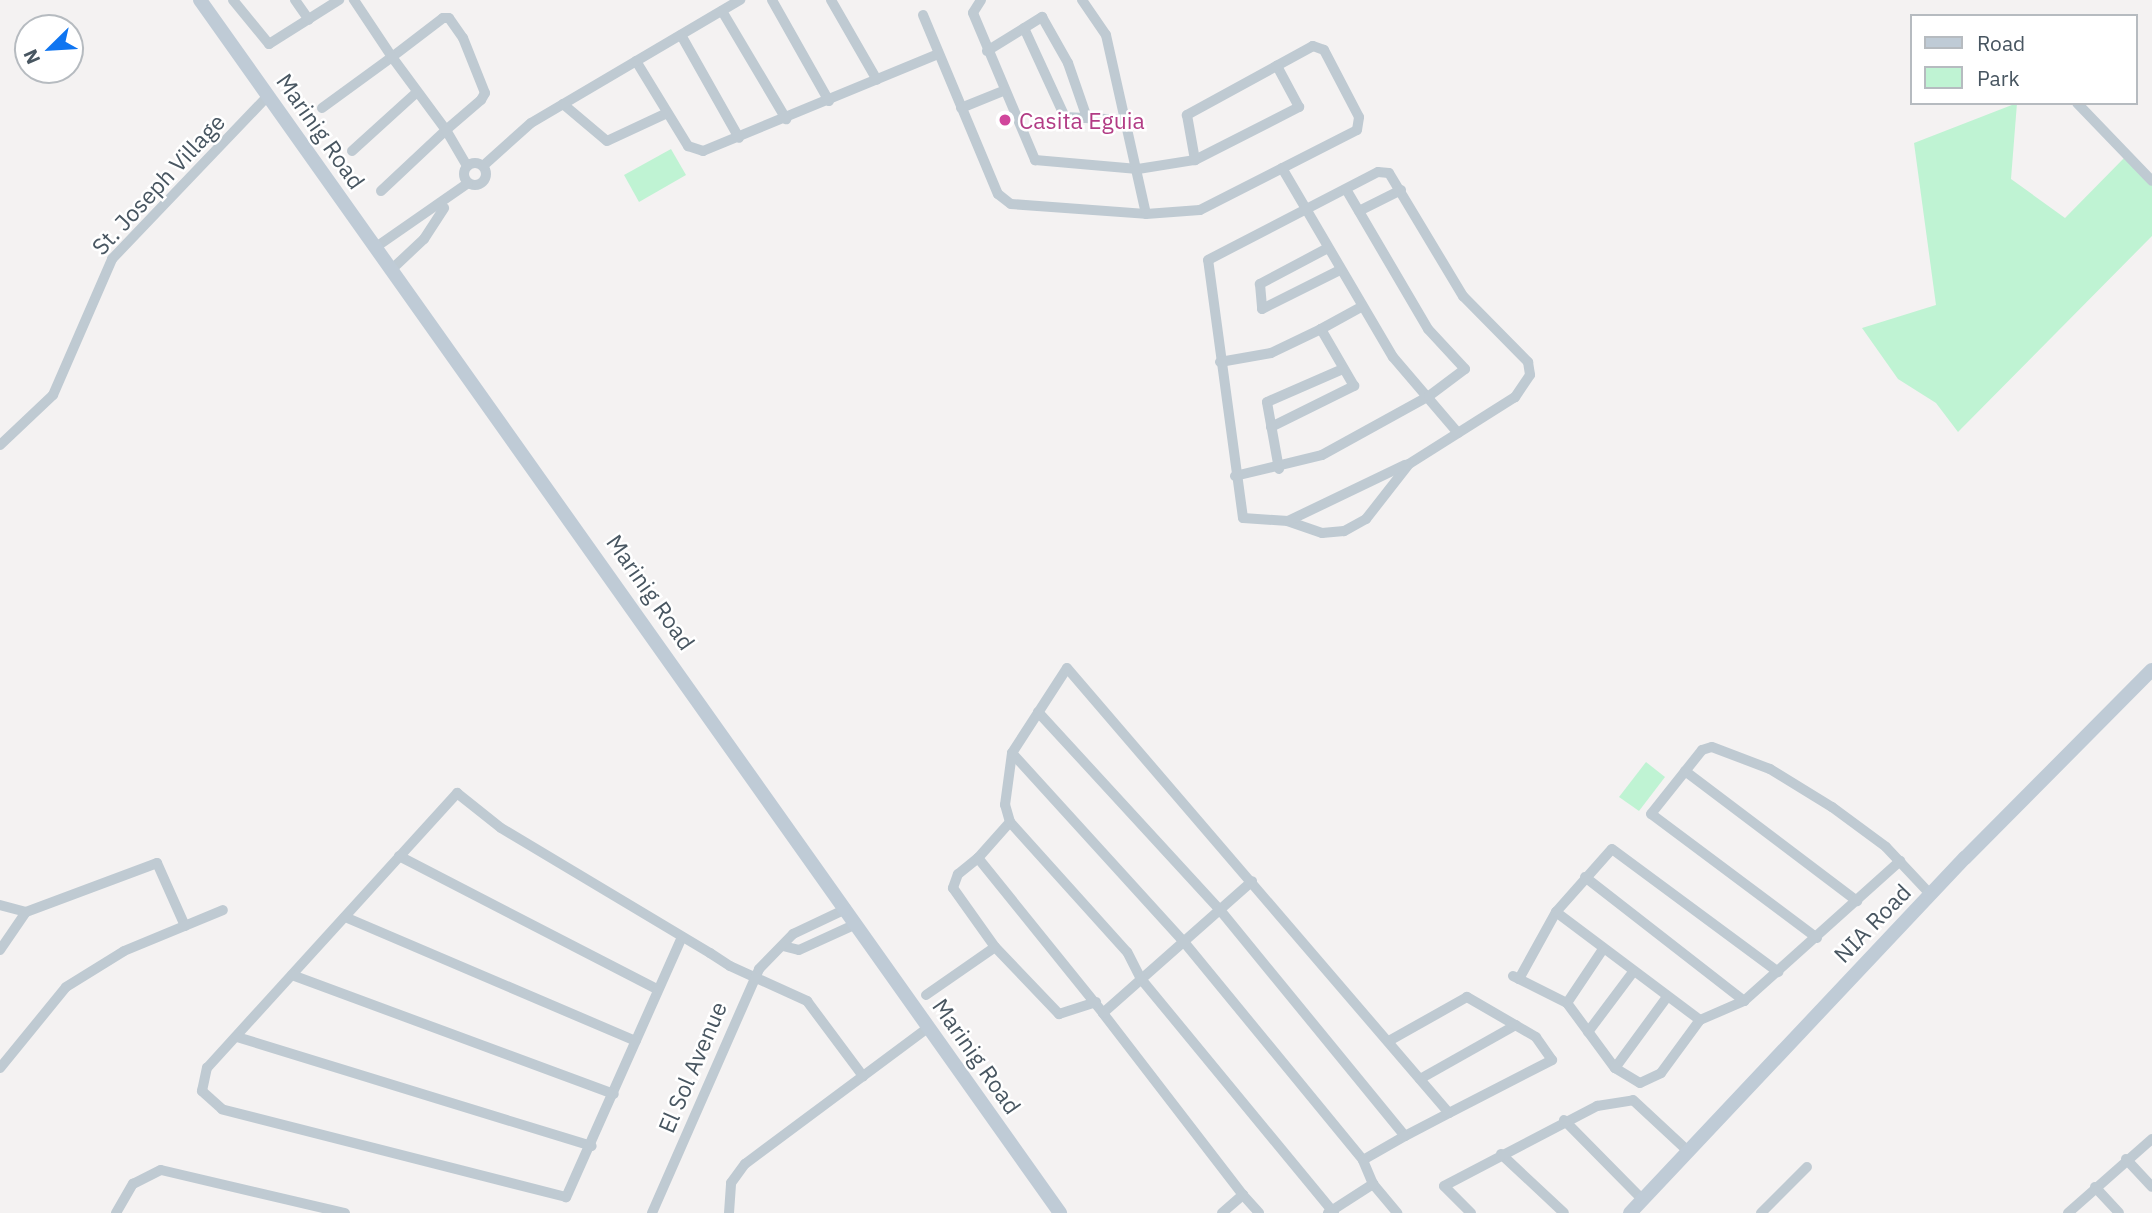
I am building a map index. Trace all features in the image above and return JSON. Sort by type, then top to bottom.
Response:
[{"type":"street","name":"Marinig Road","points":[[200,0],[1060,1213]]},
{"type":"street","points":[[233,0],[269,44],[339,0]]},
{"type":"street","points":[[295,0],[309,20]]},
{"type":"street","points":[[354,0],[446,130],[467,166],[468,183]]},
{"type":"street","points":[[467,166],[483,166],[531,123],[740,0]]},
{"type":"street","points":[[772,0],[829,101]]},
{"type":"street","points":[[831,0],[877,80]]},
{"type":"street","points":[[981,0],[973,13],[1003,91],[1035,160],[1138,169],[1195,160],[1299,107],[1277,66]]},
{"type":"street","points":[[1082,0],[1106,36],[1146,214]]},
{"type":"street","points":[[722,10],[786,119]]},
{"type":"street","points":[[923,15],[1003,202],[1146,214],[1200,210],[1360,125],[1320,46],[1186,115],[1195,160]]},
{"type":"street","points":[[322,108],[443,18],[456,26],[485,93],[381,191]]},
{"type":"street","points":[[987,51],[1037,18],[1046,22],[1086,116]]},
{"type":"street","points":[[1024,27],[1065,117],[1126,120]]},
{"type":"street","points":[[681,35],[740,138]]},
{"type":"street","points":[[636,61],[667,113],[694,151],[740,138],[938,54]]},
{"type":"street","points":[[961,108],[1003,91]]},
{"type":"street","points":[[352,151],[417,92]]},
{"type":"street","name":"St. Joseph Village","points":[[0,445],[53,395],[112,259],[268,96]]},
{"type":"street","points":[[563,104],[607,141],[667,113]]},
{"type":"street","points":[[2079,105],[2152,181]]},
{"type":"street","points":[[376,247],[447,202],[468,183],[485,180],[483,166]]},
{"type":"street","points":[[1282,168],[1338,271],[1393,356],[1458,433]]},
{"type":"street","points":[[1288,521],[1409,464],[1515,397],[1531,369],[1463,296],[1401,190],[1384,170],[1208,260],[1235,476],[1243,519],[1288,521],[1322,533],[1344,531],[1366,519],[1409,464]]},
{"type":"street","points":[[1235,476],[1279,469],[1322,455],[1429,396],[1465,369],[1428,329],[1346,190]]},
{"type":"street","points":[[1359,211],[1401,190]]},
{"type":"street","points":[[392,269],[424,239],[447,202]]},
{"type":"street","points":[[1326,249],[1260,284],[1262,312],[1338,271]]},
{"type":"street","points":[[1220,362],[1270,353],[1361,307]]},
{"type":"street","points":[[1271,427],[1351,390],[1353,381],[1343,369],[1321,329]]},
{"type":"street","points":[[1279,469],[1267,402],[1343,369]]},
{"type":"street","points":[[1373,1184],[1331,1212],[1141,979],[1127,952],[1010,822],[1005,782],[1012,753],[1067,668],[1449,1113]]},
{"type":"street","name":"NIA Road","points":[[1630,1213],[1931,895],[2152,670]]},
{"type":"street","points":[[1038,712],[1220,909],[1405,1136]]},
{"type":"street","points":[[1817,938],[1651,814],[1707,747],[1770,769],[1832,807],[1900,861],[1931,895]]},
{"type":"street","points":[[1012,753],[1184,942],[1363,1160],[1373,1184],[1397,1213]]},
{"type":"street","points":[[1685,771],[1857,901]]},
{"type":"street","points":[[682,936],[657,989],[592,1146],[566,1197],[222,1109],[202,1091],[201,1077],[457,793],[501,828],[753,978],[807,1000],[863,1076]]},
{"type":"street","points":[[1010,822],[978,858],[958,874],[953,888],[995,947],[1059,1014],[1096,1002]]},
{"type":"street","points":[[1778,972],[1612,849],[1556,912],[1516,977],[1567,1003],[1615,1068],[1640,1083],[1661,1073],[1700,1020],[1744,1001],[1778,972],[1817,938],[1900,861]]},
{"type":"street","points":[[399,856],[657,989]]},
{"type":"street","points":[[978,858],[1096,1002],[1259,1213]]},
{"type":"street","points":[[0,950],[26,912],[157,863],[185,926]]},
{"type":"street","points":[[1585,877],[1744,1001]]},
{"type":"street","points":[[1103,1013],[1252,881]]},
{"type":"street","points":[[0,905],[26,912]]},
{"type":"street","name":"El Sol Avenue","points":[[652,1213],[753,978],[793,934],[846,909]]},
{"type":"street","points":[[0,1068],[66,986],[124,951],[223,910]]},
{"type":"street","points":[[1556,912],[1667,998],[1700,1020]]},
{"type":"street","points":[[345,916],[636,1041]]},
{"type":"street","points":[[783,946],[799,950],[856,924]]},
{"type":"street","points":[[926,995],[995,947]]},
{"type":"street","points":[[1567,1003],[1604,950]]},
{"type":"street","points":[[1588,1032],[1633,972]]},
{"type":"street","points":[[292,975],[614,1094]]},
{"type":"street","points":[[1363,1160],[1552,1060],[1536,1037],[1467,997],[1389,1041]]},
{"type":"street","points":[[1615,1068],[1667,998]]},
{"type":"street","points":[[1420,1079],[1516,1026]]},
{"type":"street","points":[[729,1213],[735,1174],[929,1027]]},
{"type":"street","points":[[237,1037],[592,1146]]},
{"type":"street","points":[[1471,1213],[1444,1186],[1564,1120],[1597,1106],[1633,1100],[1689,1152]]},
{"type":"street","points":[[1564,1120],[1643,1200]]},
{"type":"street","points":[[2068,1213],[2126,1159],[2152,1139]]},
{"type":"street","points":[[1501,1154],[1564,1213]]},
{"type":"street","points":[[2126,1159],[2152,1187]]},
{"type":"street","points":[[1761,1213],[1807,1167]]},
{"type":"street","points":[[116,1213],[133,1184],[161,1170],[345,1213]]},
{"type":"street","points":[[2095,1188],[2119,1213]]},
{"type":"street","points":[[1222,1213],[1243,1195]]},
{"type":"green space","points":[[2017,105],[2011,179],[2065,218],[2128,154],[2152,177],[2152,236],[1958,432],[1936,403],[1898,379],[1862,328],[1936,305],[1914,143]]},
{"type":"green space","points":[[671,149],[686,175],[639,202],[624,175]]},
{"type":"green space","points":[[1646,762],[1665,777],[1639,811],[1619,797]]},
{"type":"place","name":"Casita Eguia","points":[[1005,120]]}]
